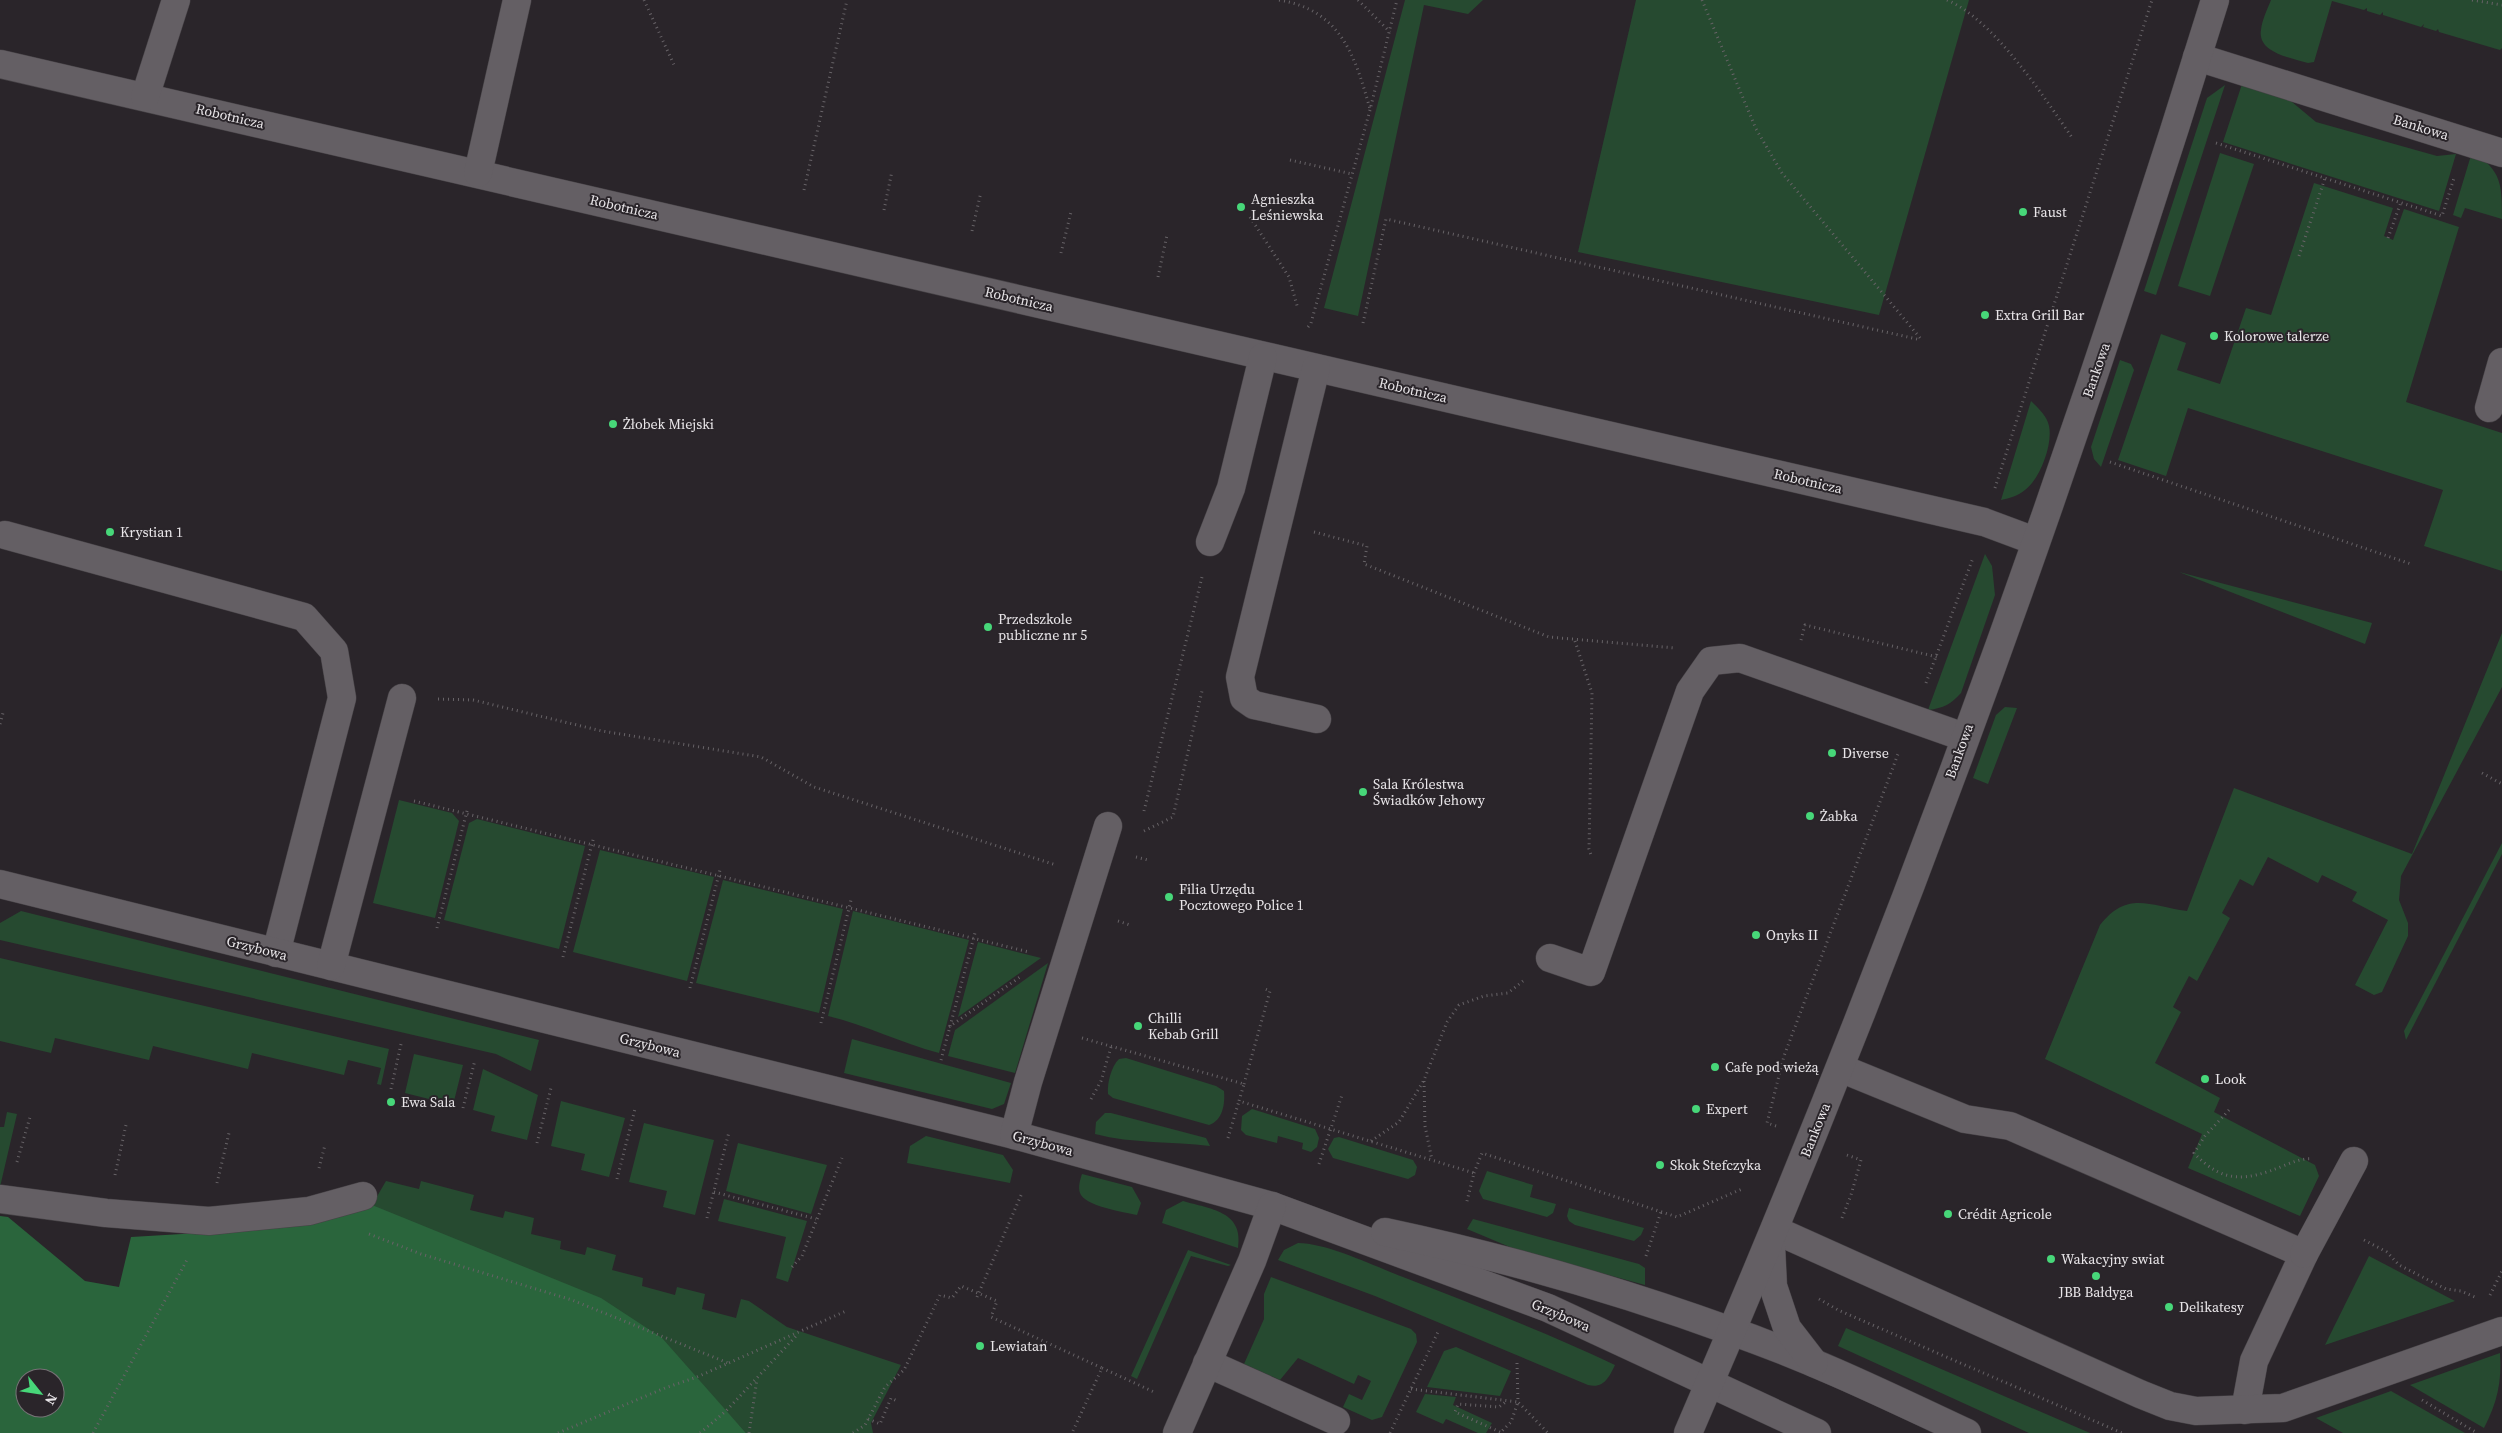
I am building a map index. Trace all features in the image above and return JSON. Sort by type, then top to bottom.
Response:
[{"type":"street","points":[[145,97],[176,0]]},
{"type":"street","points":[[478,173],[517,0]]},
{"type":"street","name":"Bankowa","points":[[1688,1433],[1840,1068],[1964,737],[2090,386],[2215,0]]},
{"type":"street","name":"Bankowa","points":[[2197,57],[2502,153]]},
{"type":"street","name":"Robotnicza","points":[[0,64],[1984,522],[2035,541]]},
{"type":"street","points":[[1210,542],[1231,488],[1264,356]]},
{"type":"street","points":[[2489,408],[2502,362]]},
{"type":"street","points":[[1316,368],[1240,677],[1244,698],[1254,705],[1317,719]]},
{"type":"street","points":[[5,535],[304,617],[334,651],[342,698],[276,953]]},
{"type":"street","points":[[1550,958],[1591,972],[1690,691],[1711,661],[1740,658],[1964,737]]},
{"type":"street","points":[[331,966],[402,698]]},
{"type":"street","points":[[1014,1135],[1058,959],[1082,910],[1108,826]]},
{"type":"street","name":"Grzybowa","points":[[0,884],[1014,1135],[1272,1206],[1298,1214],[1548,1308],[1817,1433]]},
{"type":"street","points":[[1840,1068],[1965,1119],[2010,1126],[2304,1254]]},
{"type":"street","points":[[2245,1410],[2254,1361],[2304,1254],[2354,1161]]},
{"type":"street","points":[[3,1200],[106,1213],[208,1221],[309,1211],[364,1196]]},
{"type":"street","points":[[1177,1433],[1252,1261],[1272,1206]]},
{"type":"street","name":"Grzybowa","points":[[1298,1214],[1419,1239],[1558,1274],[1732,1331],[1815,1364],[1968,1433]]},
{"type":"street","points":[[1772,1235],[2170,1406],[2196,1411],[2283,1408],[2502,1331]]},
{"type":"street","name":"Grzybowa","points":[[1772,1235],[1773,1286],[1786,1328],[1815,1364]]},
{"type":"street","points":[[1207,1364],[1336,1421]]},
{"type":"path","points":[[644,0],[675,67]]},
{"type":"path","points":[[804,190],[848,0]]},
{"type":"path","points":[[1279,0],[1303,6],[1318,14],[1341,35],[1357,66],[1370,110]]},
{"type":"path","points":[[1358,0],[1390,32]]},
{"type":"path","points":[[1314,313],[1370,110],[1397,0]]},
{"type":"path","points":[[1363,324],[1386,219],[1921,340],[1782,173],[1756,129],[1702,0]]},
{"type":"path","points":[[1947,0],[1962,6],[1974,16],[2031,77],[2073,139]]},
{"type":"path","points":[[2001,470],[2152,0]]},
{"type":"path","points":[[2472,0],[2502,5]]},
{"type":"path","points":[[2216,143],[2442,216],[2466,141]]},
{"type":"path","points":[[1290,160],[1352,174]]},
{"type":"path","points":[[884,210],[892,170]]},
{"type":"path","points":[[2298,256],[2325,178]]},
{"type":"path","points":[[972,231],[981,192]]},
{"type":"path","points":[[2388,238],[2401,202]]},
{"type":"path","points":[[1061,253],[1071,212]]},
{"type":"path","points":[[1250,217],[1289,277],[1298,309]]},
{"type":"path","points":[[1158,277],[1167,235]]},
{"type":"path","points":[[2110,462],[2412,564]]},
{"type":"path","points":[[1305,530],[1367,546],[1364,564],[1549,637],[1575,641],[1678,648],[1711,661]]},
{"type":"path","points":[[1142,817],[1210,542]]},
{"type":"path","points":[[1783,1129],[1767,1123],[1784,1056],[1912,718],[1937,657],[1974,554]]},
{"type":"path","points":[[1793,676],[1805,625],[1937,657]]},
{"type":"path","points":[[1575,641],[1592,693],[1589,849],[1592,858]]},
{"type":"path","points":[[402,698],[473,700],[602,731],[761,757],[814,787],[1053,862],[1061,869],[1082,910]]},
{"type":"path","points":[[0,724],[3,713]]},
{"type":"path","points":[[2482,773],[2502,784]]},
{"type":"path","points":[[377,792],[974,936],[1058,959]]},
{"type":"path","points":[[437,928],[468,807]]},
{"type":"path","points":[[1139,834],[1141,826]]},
{"type":"path","points":[[562,957],[594,836]]},
{"type":"path","points":[[1133,856],[1148,860]]},
{"type":"path","points":[[690,988],[720,870]]},
{"type":"path","points":[[821,1023],[851,900]]},
{"type":"path","points":[[1114,920],[1130,925]]},
{"type":"path","points":[[941,1060],[974,936]]},
{"type":"path","points":[[1371,1141],[1399,1122],[1424,1080],[1447,1022],[1459,1005],[1484,996],[1508,993],[1550,958]]},
{"type":"path","points":[[949,1027],[1058,959]]},
{"type":"path","points":[[1228,1138],[1270,991],[1264,989]]},
{"type":"path","points":[[1074,1036],[1244,1084]]},
{"type":"path","points":[[391,1089],[401,1044]]},
{"type":"path","points":[[1091,1099],[1101,1081],[1111,1046]]},
{"type":"path","points":[[463,1108],[474,1060]]},
{"type":"path","points":[[1424,1080],[1425,1126],[1432,1160]]},
{"type":"path","points":[[537,1143],[551,1088]]},
{"type":"path","points":[[1319,1164],[1342,1095]]},
{"type":"path","points":[[1239,1101],[1474,1173]]},
{"type":"path","points":[[617,1179],[635,1109]]},
{"type":"path","points":[[2229,1110],[2194,1153],[2206,1166],[2229,1177],[2257,1176],[2304,1158],[2354,1161]]},
{"type":"path","points":[[3,1200],[30,1117]]},
{"type":"path","points":[[106,1213],[126,1124]]},
{"type":"path","points":[[707,1218],[729,1132]]},
{"type":"path","points":[[93,1433],[208,1221],[229,1134]]},
{"type":"path","points":[[1836,1150],[1861,1160],[1852,1195],[1846,1207]]},
{"type":"path","points":[[1466,1205],[1474,1173],[1482,1153],[1678,1217],[1742,1189]]},
{"type":"path","points":[[792,1268],[802,1256],[842,1158]]},
{"type":"path","points":[[714,1192],[816,1219]]},
{"type":"path","points":[[977,1298],[1022,1193]]},
{"type":"path","points":[[309,1211],[421,1254],[572,1300],[728,1363]]},
{"type":"path","points":[[1646,1256],[1661,1212]]},
{"type":"path","points":[[2364,1240],[2388,1252],[2399,1265],[2446,1288],[2461,1291],[2486,1303],[2502,1271]]},
{"type":"path","points":[[854,1433],[866,1425],[885,1386],[904,1370],[940,1294],[952,1298],[961,1286],[997,1301],[991,1317],[1188,1407]]},
{"type":"path","points":[[1838,1310],[2122,1433]]},
{"type":"path","points":[[558,1433],[846,1312]]},
{"type":"path","points":[[700,1433],[726,1411],[800,1332]]},
{"type":"path","points":[[1390,1433],[1438,1332]]},
{"type":"path","points":[[1508,1401],[1499,1407],[1458,1404],[1455,1412],[1500,1432],[1511,1422],[1518,1402],[1517,1363]]},
{"type":"path","points":[[1072,1433],[1102,1368]]},
{"type":"path","points":[[748,1433],[757,1377]]},
{"type":"path","points":[[1411,1389],[1518,1402],[1547,1433]]},
{"type":"path","points":[[868,1419],[880,1424],[892,1398],[897,1400]]},
{"type":"path","points":[[2418,1398],[2478,1433]]},
{"type":"green space","points":[[1405,0],[1483,0],[1468,14],[1424,5],[1358,316],[1324,308]]},
{"type":"green space","points":[[1636,0],[1969,0],[1879,315],[1578,252]]},
{"type":"green space","points":[[2271,0],[2502,0],[2502,48],[2500,50],[2439,32],[2438,29],[2436,31],[2423,27],[2424,24],[2421,27],[2383,15],[2383,12],[2380,15],[2367,11],[2367,8],[2364,10],[2332,1],[2314,62],[2308,63],[2277,53],[2264,44],[2261,38],[2261,30]]},
{"type":"green space","points":[[2242,84],[2286,97],[2316,122],[2437,156],[2456,154],[2439,211],[2223,142]]},
{"type":"green space","points":[[2225,85],[2156,295],[2144,291],[2207,98]]},
{"type":"green space","points":[[2472,152],[2495,172],[2502,197],[2502,219],[2465,208],[2461,218],[2453,215]]},
{"type":"green space","points":[[2220,153],[2254,164],[2210,296],[2178,286]]},
{"type":"green space","points":[[2314,183],[2393,208],[2384,236],[2393,240],[2404,209],[2459,227],[2406,402],[2502,433],[2502,571],[2424,546],[2443,490],[2188,408],[2166,476],[2118,460],[2161,334],[2186,343],[2177,370],[2220,384],[2246,308],[2271,315]]},
{"type":"green space","points":[[2120,360],[2131,364],[2134,370],[2101,467],[2094,459],[2091,447]]},
{"type":"green space","points":[[2031,401],[2042,413],[2049,426],[2049,442],[2044,461],[2031,485],[2020,494],[2001,500]]},
{"type":"green space","points":[[1985,554],[1992,566],[1995,595],[1961,693],[1947,705],[1928,710]]},
{"type":"green space","points":[[2179,572],[2372,623],[2365,644]]},
{"type":"green space","points":[[2502,633],[2502,687],[2401,876],[2399,900],[2408,923],[2408,936],[2382,992],[2374,995],[2355,985],[2388,920],[2352,901],[2357,892],[2322,875],[2318,883],[2268,857],[2253,886],[2240,879],[2222,913],[2230,918],[2197,981],[2189,976],[2173,1007],[2181,1012],[2155,1063],[2220,1098],[2214,1112],[2315,1165],[2319,1176],[2300,1216],[2188,1168],[2202,1134],[2045,1059],[2100,925],[2110,914],[2120,907],[2140,903],[2187,911],[2234,788],[2412,854]]},
{"type":"green space","points":[[2005,707],[2017,708],[1988,784],[1973,778],[1996,715]]},
{"type":"green space","points":[[399,800],[452,813],[459,821],[435,918],[373,903]]},
{"type":"green space","points":[[477,819],[585,846],[559,949],[444,920],[469,823]]},
{"type":"green space","points":[[2502,843],[2502,854],[2406,1040],[2404,1031]]},
{"type":"green space","points":[[600,850],[714,877],[687,981],[573,952]]},
{"type":"green space","points":[[723,880],[843,909],[819,1013],[696,983]]},
{"type":"green space","points":[[21,911],[539,1040],[531,1071],[496,1054],[0,940],[0,923]]},
{"type":"green space","points":[[853,911],[969,940],[939,1053],[828,1016]]},
{"type":"green space","points":[[978,942],[1041,958],[958,1017]]},
{"type":"green space","points":[[0,958],[389,1049],[381,1085],[377,1084],[381,1068],[348,1060],[344,1075],[252,1053],[248,1069],[153,1046],[149,1060],[55,1038],[51,1053],[0,1041]]},
{"type":"green space","points":[[1048,963],[1015,1073],[948,1056],[955,1030]]},
{"type":"green space","points":[[852,1039],[1011,1083],[1004,1104],[992,1109],[844,1073]]},
{"type":"green space","points":[[414,1054],[463,1065],[453,1105],[405,1093]]},
{"type":"green space","points":[[1126,1058],[1216,1086],[1224,1091],[1224,1101],[1220,1115],[1214,1123],[1209,1125],[1113,1098],[1108,1094],[1110,1075],[1119,1059]]},
{"type":"green space","points":[[483,1069],[538,1095],[527,1140],[491,1131],[495,1116],[473,1110]]},
{"type":"green space","points":[[561,1101],[625,1118],[609,1177],[581,1170],[585,1154],[551,1146]]},
{"type":"green space","points":[[1252,1109],[1315,1129],[1319,1138],[1317,1147],[1311,1152],[1302,1149],[1303,1143],[1278,1136],[1277,1143],[1246,1135],[1241,1130],[1242,1116]]},
{"type":"green space","points":[[7,1112],[17,1114],[0,1187],[0,1127],[4,1127]]},
{"type":"green space","points":[[1105,1113],[1206,1138],[1210,1146],[1138,1141],[1095,1134],[1096,1122]]},
{"type":"green space","points":[[644,1123],[714,1140],[695,1215],[663,1207],[667,1191],[629,1182]]},
{"type":"green space","points":[[926,1136],[1003,1155],[1013,1170],[1010,1183],[907,1163],[910,1146]]},
{"type":"green space","points":[[1339,1137],[1413,1160],[1417,1167],[1415,1175],[1408,1179],[1333,1158],[1328,1149],[1334,1138]]},
{"type":"green space","points":[[738,1143],[827,1165],[811,1214],[726,1191]]},
{"type":"green space","points":[[1487,1171],[1533,1185],[1530,1197],[1556,1204],[1553,1213],[1547,1217],[1483,1199],[1479,1191]]},
{"type":"green space","points":[[1082,1174],[1132,1187],[1141,1203],[1137,1215],[1105,1208],[1083,1198],[1079,1188]]},
{"type":"green space","points":[[386,1181],[419,1189],[421,1181],[474,1195],[470,1210],[503,1218],[505,1211],[534,1218],[531,1234],[561,1241],[560,1249],[585,1255],[587,1247],[616,1255],[612,1270],[643,1278],[642,1286],[675,1295],[677,1287],[705,1294],[702,1309],[736,1318],[741,1299],[749,1301],[787,1327],[901,1365],[871,1423],[873,1433],[746,1433],[726,1411],[372,1205]]},
{"type":"green space","points":[[724,1199],[807,1221],[788,1282],[776,1278],[786,1237],[718,1221]]},
{"type":"green space","points":[[1183,1201],[1214,1210],[1230,1219],[1236,1226],[1238,1248],[1162,1223],[1166,1210]]},
{"type":"green space","points":[[372,1205],[601,1298],[662,1338],[746,1433],[0,1433],[0,1216],[8,1217],[85,1281],[119,1287],[131,1237],[216,1232]]},
{"type":"green space","points":[[1569,1208],[1644,1228],[1641,1235],[1634,1241],[1575,1225],[1569,1221],[1567,1216]]},
{"type":"green space","points":[[1473,1219],[1639,1264],[1645,1268],[1645,1285],[1517,1250],[1467,1229]]},
{"type":"green space","points":[[1298,1243],[1323,1247],[1350,1256],[1536,1330],[1615,1365],[1608,1378],[1602,1384],[1588,1385],[1375,1296],[1278,1260],[1284,1250]]},
{"type":"green space","points":[[1188,1250],[1231,1265],[1228,1266],[1191,1256],[1137,1379],[1131,1376]]},
{"type":"green space","points":[[2369,1256],[2455,1301],[2325,1345]]},
{"type":"green space","points":[[1271,1277],[1411,1329],[1416,1334],[1417,1342],[1382,1417],[1372,1420],[1343,1407],[1349,1394],[1362,1400],[1371,1381],[1358,1375],[1354,1384],[1298,1358],[1280,1380],[1244,1364],[1264,1319],[1264,1294]]},
{"type":"green space","points":[[1846,1328],[2090,1433],[2029,1433],[1838,1346]]},
{"type":"green space","points":[[1456,1347],[1511,1371],[1500,1396],[1427,1387],[1444,1351]]},
{"type":"green space","points":[[2500,1353],[2498,1392],[2484,1428],[2410,1385]]},
{"type":"green space","points":[[2391,1391],[2465,1433],[2343,1433],[2316,1418]]},
{"type":"green space","points":[[1425,1394],[1456,1397],[1453,1405],[1492,1423],[1486,1433],[1478,1433],[1446,1419],[1443,1424],[1416,1412]]},
{"type":"place","name":"Agnieszka Leśniewska","points":[[1241,207]]},
{"type":"place","name":"Faust","points":[[2023,212]]},
{"type":"place","name":"Extra Grill Bar","points":[[1985,315]]},
{"type":"place","name":"Kolorowe talerze","points":[[2214,336]]},
{"type":"place","name":"Żłobek Miejski","points":[[613,424]]},
{"type":"place","name":"Krystian 1","points":[[110,532]]},
{"type":"place","name":"Przedszkole publiczne nr 5","points":[[988,627]]},
{"type":"place","name":"Diverse","points":[[1832,753]]},
{"type":"place","name":"Sala Królestwa Świadków Jehowy","points":[[1363,792]]},
{"type":"place","name":"Żabka","points":[[1810,816]]},
{"type":"place","name":"Filia Urzędu Pocztowego Police 1","points":[[1169,897]]},
{"type":"place","name":"Onyks II","points":[[1756,935]]},
{"type":"place","name":"Chilli Kebab Grill","points":[[1138,1026]]},
{"type":"place","name":"Cafe pod wieżą","points":[[1715,1067]]},
{"type":"place","name":"Look","points":[[2205,1079]]},
{"type":"place","name":"Ewa Sala","points":[[391,1102]]},
{"type":"place","name":"Expert","points":[[1696,1109]]},
{"type":"place","name":"Skok Stefczyka","points":[[1660,1165]]},
{"type":"place","name":"Crédit Agricole","points":[[1948,1214]]},
{"type":"place","name":"Wakacyjny swiat","points":[[2051,1259]]},
{"type":"place","name":"JBB Bałdyga","points":[[2096,1276]]},
{"type":"place","name":"Delikatesy","points":[[2169,1307]]},
{"type":"place","name":"Lewiatan","points":[[980,1346]]}]
